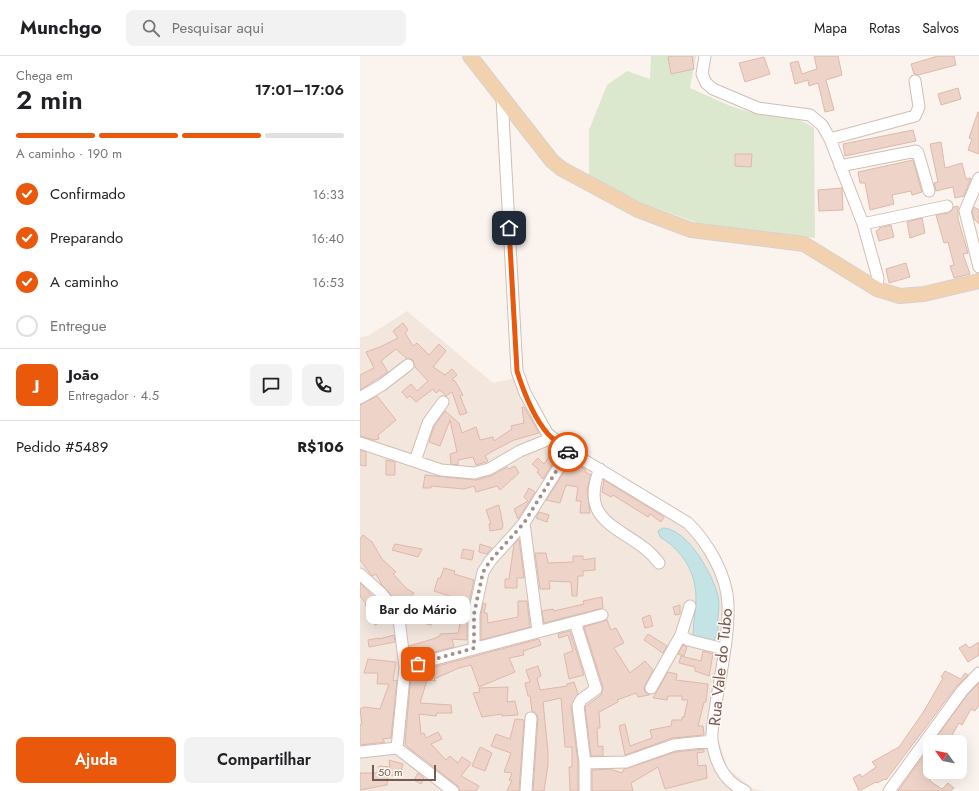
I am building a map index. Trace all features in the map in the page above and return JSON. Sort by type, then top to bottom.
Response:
[{"type":"main road","points":[[470,56],[552,161],[562,169],[638,210],[691,230],[804,244],[877,289],[900,296],[924,294],[979,281]]},
{"type":"street","points":[[706,56],[702,74],[706,83],[713,89],[758,108],[810,115],[822,125],[830,138],[863,224],[878,278],[877,289]]},
{"type":"street","points":[[830,138],[915,116],[919,107],[914,81]]},
{"type":"street","name":"Rua Vale do Tubo","points":[[502,98],[517,371],[529,400],[543,427],[552,438],[569,451],[688,523],[698,533],[708,549],[725,583],[728,604],[724,650],[712,741],[721,772],[735,786],[745,791]]},
{"type":"street","points":[[840,166],[916,151],[918,153],[929,191]]},
{"type":"street","points":[[979,178],[965,211],[979,267]]},
{"type":"street","points":[[863,224],[946,206]]},
{"type":"street","points":[[360,398],[382,385],[408,365]]},
{"type":"street","points":[[415,461],[428,423],[443,402]]},
{"type":"street","points":[[360,443],[445,471],[474,473],[489,469],[520,451],[552,438]]},
{"type":"street","points":[[474,648],[474,614],[483,572],[490,561],[524,523],[569,451]]},
{"type":"street","points":[[600,469],[594,482],[594,499],[603,520],[608,525],[647,549],[659,562]]},
{"type":"street","points":[[524,523],[538,631]]},
{"type":"street","points":[[360,574],[380,592],[395,610],[399,619],[404,668],[397,748]]},
{"type":"street","points":[[650,688],[681,635],[690,606]]},
{"type":"street","points":[[404,668],[474,648],[602,615]]},
{"type":"street","points":[[574,622],[596,689],[581,700],[578,706],[584,763],[585,791]]},
{"type":"street","points":[[681,635],[688,640],[724,650]]},
{"type":"street","points":[[890,791],[962,691],[979,673]]},
{"type":"street","points":[[526,791],[531,718]]},
{"type":"street","points":[[584,763],[626,762],[674,745],[712,741]]},
{"type":"street","points":[[360,752],[397,748],[453,791]]},
{"type":"shaded area","points":[[407,311],[493,383],[520,377],[552,435],[645,490],[701,527],[727,577],[715,730],[728,769],[754,789],[767,791],[360,791],[360,337],[368,336]]},
{"type":"green space","points":[[651,56],[696,56],[690,88],[746,111],[762,115],[793,119],[814,128],[815,238],[698,223],[641,203],[589,178],[589,130],[607,85],[627,71],[650,79]]},
{"type":"water","points":[[663,528],[672,530],[690,544],[698,554],[711,577],[719,603],[718,631],[713,641],[697,639],[693,635],[696,598],[693,579],[681,555],[668,542],[660,537],[658,531]]},
{"type":"building","points":[[692,56],[694,69],[671,74],[668,57]]},
{"type":"building","points":[[814,56],[838,56],[842,75],[826,80],[834,110],[825,112],[818,83],[809,86],[808,80],[795,84],[790,63],[798,61],[802,74],[817,69]]},
{"type":"building","points":[[938,56],[954,56],[956,65],[918,75],[914,74],[911,64]]},
{"type":"building","points":[[764,57],[770,74],[745,82],[739,63]]},
{"type":"building","points":[[958,88],[961,99],[941,105],[938,94]]},
{"type":"building","points":[[978,112],[979,154],[968,150],[972,139],[969,138]]},
{"type":"building","points":[[913,130],[916,141],[845,156],[843,144]]},
{"type":"building","points":[[941,142],[945,168],[962,163],[966,179],[971,178],[964,196],[955,198],[953,187],[936,191],[934,183],[938,182],[930,144]]},
{"type":"building","points":[[735,154],[752,154],[751,167],[735,166]]},
{"type":"building","points":[[913,160],[922,192],[912,195],[911,191],[892,195],[894,204],[870,210],[865,183],[860,183],[858,172]]},
{"type":"building","points":[[842,188],[843,210],[819,211],[818,190]]},
{"type":"building","points":[[958,206],[958,219],[968,253],[963,254],[970,274],[954,278],[950,266],[954,265],[948,242],[944,243],[936,215],[949,213],[954,207]]},
{"type":"building","points":[[974,207],[979,210],[979,224],[974,219],[972,212]]},
{"type":"building","points":[[922,218],[925,233],[910,238],[907,222]]},
{"type":"building","points":[[891,225],[894,237],[879,241],[876,231],[880,229],[879,228]]},
{"type":"building","points":[[906,263],[910,277],[889,283],[886,269]]},
{"type":"building","points":[[403,323],[408,330],[405,333],[413,346],[417,343],[429,355],[439,344],[446,351],[433,367],[445,375],[452,369],[457,375],[452,380],[455,381],[463,395],[460,396],[467,413],[460,415],[452,392],[446,396],[440,390],[436,393],[433,389],[416,402],[410,396],[407,398],[402,392],[411,384],[417,391],[428,381],[415,367],[413,360],[406,358],[396,349],[381,361],[388,372],[360,390],[360,375],[374,368],[366,352],[398,338],[393,331]]},
{"type":"building","points":[[377,396],[396,420],[378,435],[379,439],[374,440],[360,436],[360,405]]},
{"type":"building","points":[[522,407],[524,407],[539,433],[514,440],[491,452],[485,456],[488,461],[486,462],[476,465],[473,457],[458,460],[458,465],[451,464],[450,454],[457,452],[450,420],[440,446],[429,442],[434,426],[445,411],[459,423],[462,433],[476,427],[480,440],[493,437],[494,441],[512,429],[511,426],[524,423]]},
{"type":"building","points":[[360,450],[366,452],[366,466],[360,465]]},
{"type":"building","points":[[553,451],[558,455],[543,479],[537,472],[539,470],[532,464],[538,458],[544,464]]},
{"type":"building","points":[[386,460],[395,462],[395,475],[386,475]]},
{"type":"building","points":[[571,461],[586,470],[585,472],[591,475],[587,489],[590,513],[580,513],[581,501],[576,501],[578,487],[566,485],[560,503],[546,500]]},
{"type":"building","points":[[515,466],[519,473],[500,490],[497,486],[476,492],[474,486],[464,489],[431,486],[431,488],[423,488],[425,475],[476,480],[491,476],[507,467],[509,469]]},
{"type":"building","points":[[604,480],[664,517],[661,522],[650,514],[648,517],[613,495],[611,497],[602,492]]},
{"type":"building","points":[[529,488],[535,492],[518,519],[514,509],[528,501],[524,497]]},
{"type":"building","points":[[499,505],[503,525],[502,529],[490,531],[489,524],[491,524],[486,510]]},
{"type":"building","points":[[539,512],[549,515],[547,522],[536,518]]},
{"type":"building","points":[[363,535],[372,542],[382,559],[396,572],[393,574],[407,589],[414,593],[403,608],[382,585],[376,574],[372,576],[360,560],[360,539]]},
{"type":"building","points":[[519,539],[524,578],[517,578],[517,588],[505,588],[505,579],[509,579],[514,544]]},
{"type":"building","points":[[395,544],[422,549],[418,557],[392,550]]},
{"type":"building","points":[[480,544],[492,548],[487,554],[479,552]]},
{"type":"building","points":[[463,549],[474,551],[472,560],[461,558]]},
{"type":"building","points":[[535,553],[546,553],[548,563],[573,562],[573,556],[583,556],[583,560],[595,558],[595,570],[583,571],[583,576],[578,576],[577,596],[572,596],[571,582],[549,581],[550,589],[540,589]]},
{"type":"building","points":[[444,568],[455,571],[454,574],[474,580],[467,613],[467,640],[452,639],[454,647],[411,658],[409,646],[433,639],[440,636],[440,634],[458,633],[464,604],[456,602],[456,598],[434,591],[438,578],[440,579]]},
{"type":"building","points":[[360,583],[386,610],[390,618],[375,625],[366,611],[368,610],[365,605],[366,604],[360,596]]},
{"type":"building","points":[[602,597],[603,608],[544,623],[542,611],[553,609],[554,611],[584,604],[583,601]]},
{"type":"building","points":[[518,601],[527,601],[530,627],[481,640],[481,615],[483,603],[486,604],[484,613],[487,613],[488,623],[518,617]]},
{"type":"building","points":[[680,605],[680,614],[675,615],[673,607]]},
{"type":"building","points":[[413,607],[435,608],[431,625],[411,620]]},
{"type":"building","points":[[650,615],[653,626],[645,628],[642,618]]},
{"type":"building","points":[[607,620],[611,630],[616,628],[624,643],[614,648],[630,673],[645,661],[653,670],[644,688],[645,692],[649,695],[638,697],[636,693],[617,700],[618,702],[599,712],[600,728],[597,728],[598,747],[603,746],[603,756],[591,756],[585,707],[601,695],[603,687],[584,627]]},
{"type":"building","points":[[570,631],[584,675],[569,679],[564,654],[573,651],[568,635],[559,638],[558,634]]},
{"type":"building","points":[[648,634],[667,646],[663,653],[644,640]]},
{"type":"building","points":[[394,635],[395,642],[369,647],[368,640]]},
{"type":"building","points":[[539,639],[541,645],[523,651],[524,655],[509,658],[515,672],[479,687],[471,665],[459,668],[434,679],[436,681],[427,680],[420,703],[451,705],[452,713],[437,713],[436,716],[419,714],[421,734],[424,733],[426,738],[438,732],[442,739],[431,744],[446,760],[450,756],[458,763],[462,757],[471,763],[461,776],[479,786],[476,791],[460,791],[457,785],[405,744],[411,673]]},
{"type":"building","points":[[979,642],[979,655],[968,662],[959,648],[966,644],[969,648]]},
{"type":"building","points":[[683,645],[687,647],[684,656],[678,654]]},
{"type":"building","points":[[703,651],[713,654],[709,676],[695,671],[695,667],[679,663],[681,656],[701,661]]},
{"type":"building","points":[[368,659],[396,662],[393,681],[397,680],[391,738],[382,739],[385,742],[360,745],[360,725],[362,724],[360,709],[364,707],[380,709],[389,684],[377,684],[378,673],[364,673]]},
{"type":"building","points":[[538,666],[541,676],[537,678],[540,690],[567,686],[567,684],[574,682],[578,694],[571,707],[578,763],[578,791],[570,791],[569,767],[572,767],[572,747],[565,747],[561,698],[543,702],[548,765],[544,791],[533,791],[538,718],[532,711],[530,696],[528,696],[525,683],[530,682],[526,670]]},
{"type":"building","points":[[945,671],[961,679],[965,673],[968,675],[956,687],[886,780],[876,782],[859,791],[853,778],[860,774],[862,777],[876,767],[872,762],[899,747],[924,711],[943,678],[941,677]]},
{"type":"building","points":[[668,672],[677,674],[676,680],[708,684],[706,702],[704,702],[698,726],[703,726],[704,735],[672,738],[625,755],[619,726],[625,724],[630,746],[652,738],[650,730],[671,726],[672,720],[682,720],[682,717],[684,717],[688,700],[682,700],[682,696],[668,696],[667,700],[653,698]]},
{"type":"building","points":[[979,683],[979,705],[975,711],[971,709],[962,725],[959,723],[952,735],[938,735],[967,695]]},
{"type":"building","points":[[508,687],[507,702],[515,701],[518,715],[502,716],[502,714],[482,717],[473,693],[480,692],[479,688]]},
{"type":"building","points":[[515,719],[524,720],[519,791],[507,791],[512,780],[509,780],[512,773],[504,772],[511,753],[491,746],[496,734],[510,739]]},
{"type":"building","points":[[480,747],[492,753],[485,771],[472,766]]},
{"type":"building","points":[[704,749],[704,752],[697,753],[698,766],[706,765],[707,778],[665,789],[658,767],[631,783],[633,791],[592,791],[592,770],[610,769],[622,773],[624,769],[676,752]]},
{"type":"building","points":[[923,757],[923,779],[930,779],[930,781],[942,789],[948,783],[954,788],[950,791],[898,791]]},
{"type":"building","points":[[389,760],[403,764],[400,777],[388,775],[387,785],[360,790],[360,773],[378,773],[379,766],[390,767]]},
{"type":"building","points":[[418,773],[424,778],[421,784],[414,780]]},
{"type":"way so far","points":[[418,664],[474,648],[474,614],[483,572],[486,566],[510,537],[524,523],[568,452]]},
{"type":"place","name":"Bar do Mário","points":[[418,664]]},
{"type":"route","points":[[509,228],[516,337],[515,360],[517,371],[525,393],[543,427],[552,438],[569,451],[568,452]]}]
